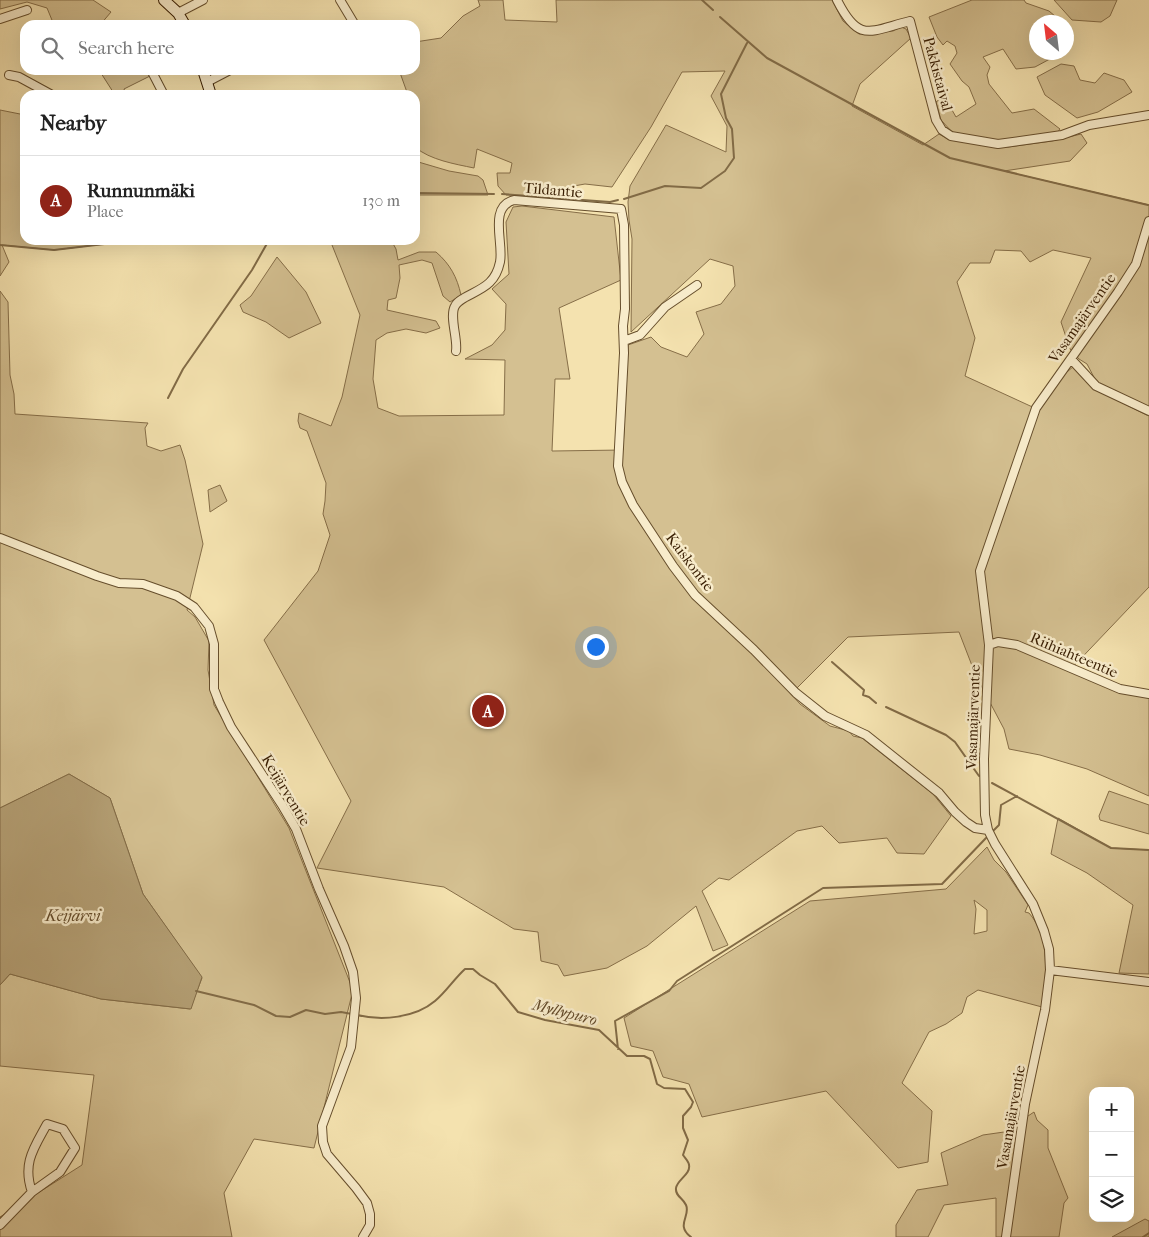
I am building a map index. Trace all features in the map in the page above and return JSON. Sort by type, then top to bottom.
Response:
[{"type":"street","points":[[164,0],[178,13],[182,20]]},
{"type":"street","points":[[178,13],[203,0]]},
{"type":"street","points":[[340,0],[352,20]]},
{"type":"street","name":"Pakkistaival","points":[[837,0],[848,20],[860,30],[873,31],[910,21],[936,120],[942,130],[951,136],[998,144],[1010,143],[1062,135],[1095,124],[1149,115]]},
{"type":"street","points":[[0,19],[27,10]]},
{"type":"street","points":[[154,75],[161,90]]},
{"type":"street","points":[[205,75],[209,90]]},
{"type":"street","points":[[207,82],[220,75]]},
{"type":"street","points":[[9,76],[18,77],[42,90]]},
{"type":"street","name":"Tildantie","points":[[456,351],[453,318],[454,306],[460,300],[486,286],[498,270],[501,260],[499,220],[500,213],[507,203],[514,200],[621,209]]},
{"type":"street","name":"Kaiskontie","points":[[621,209],[624,225],[626,266],[618,466],[619,474],[633,505],[684,582],[695,595],[754,650],[796,693],[825,716],[866,734],[940,793],[954,812],[966,822],[976,828],[988,830]]},
{"type":"street","name":"Vasamajärventie","points":[[1006,1237],[1026,1104],[1045,1010],[1050,970],[1049,949],[1034,904],[1002,856],[988,830],[985,815],[984,759],[990,645],[980,571],[1036,408],[1136,264],[1149,221]]},
{"type":"street","points":[[624,341],[640,335],[665,307],[697,285]]},
{"type":"street","points":[[1071,358],[1096,386],[1149,411]]},
{"type":"street","name":"Keijärventie","points":[[0,538],[97,576],[119,583],[143,584],[178,596],[194,607],[209,626],[214,644],[214,689],[219,702],[231,727],[296,829],[349,960],[355,982],[356,998],[351,1047],[322,1126],[322,1142],[327,1154],[367,1203],[370,1225],[363,1237]]},
{"type":"street","name":"Riihiahteentie","points":[[990,645],[998,642],[1017,645],[1120,689],[1149,694]]},
{"type":"street","points":[[1050,970],[1149,982]]},
{"type":"street","points":[[0,1225],[32,1192],[60,1172],[75,1148],[63,1130],[47,1124],[29,1159],[28,1180],[32,1192]]},
{"type":"shaded area","points":[[0,0],[93,0],[111,12],[104,20],[52,20],[47,8],[27,2],[0,9]]},
{"type":"shaded area","points":[[478,0],[503,0],[505,20],[557,22],[556,0],[832,0],[843,21],[859,34],[893,31],[901,27],[906,29],[911,38],[860,84],[852,106],[923,145],[939,134],[948,139],[1008,147],[1052,141],[1081,134],[1087,143],[1070,161],[1004,171],[1149,205],[1149,407],[1107,389],[1096,381],[1087,364],[1079,359],[1070,349],[1061,322],[1091,258],[1053,250],[1030,262],[1021,251],[995,250],[990,263],[970,263],[957,282],[975,338],[965,376],[1039,410],[1061,377],[1074,366],[1100,392],[1149,416],[1149,587],[1069,671],[1119,692],[1149,698],[1149,796],[1087,769],[1040,755],[1009,749],[1004,729],[976,676],[959,632],[848,637],[791,694],[800,704],[830,726],[849,731],[853,736],[862,738],[933,794],[951,816],[924,854],[897,853],[887,838],[839,843],[822,826],[797,831],[729,880],[719,878],[702,891],[728,945],[713,951],[696,906],[647,946],[607,968],[564,976],[558,965],[541,961],[538,932],[514,929],[444,887],[317,868],[351,801],[264,640],[318,571],[330,535],[323,514],[326,483],[307,431],[300,428],[298,421],[299,413],[331,426],[342,397],[360,315],[332,245],[394,245],[398,260],[419,252],[436,252],[449,266],[461,295],[450,302],[443,296],[432,263],[422,260],[399,265],[400,278],[396,298],[388,300],[387,310],[436,321],[440,328],[426,333],[406,329],[387,333],[376,340],[373,379],[378,408],[399,416],[504,415],[505,360],[465,359],[492,345],[505,330],[506,304],[492,289],[509,274],[506,222],[513,207],[522,206],[614,217],[621,280],[559,308],[570,379],[555,379],[552,451],[623,450],[628,345],[651,337],[661,347],[687,357],[704,334],[696,312],[721,304],[735,286],[733,266],[710,259],[631,332],[632,239],[628,202],[630,186],[666,125],[726,152],[727,126],[711,96],[725,71],[682,72],[651,127],[612,187],[585,184],[557,189],[543,196],[506,195],[498,186],[497,173],[510,173],[512,163],[477,149],[474,168],[435,158],[420,150],[420,90],[406,90],[401,75],[420,75],[420,41],[441,38],[463,16],[480,6]]},
{"type":"shaded area","points":[[972,0],[1024,0],[1026,3],[1049,11],[1054,15],[1029,15],[1029,60],[1048,60],[1035,67],[1016,69],[1003,49],[983,57],[990,67],[987,75],[989,84],[1012,113],[1034,109],[1060,129],[1057,133],[999,142],[952,132],[941,120],[936,102],[944,96],[956,117],[976,104],[969,87],[962,81],[950,64],[957,53],[955,46],[947,41],[943,45],[937,37],[929,17]]},
{"type":"shaded area","points":[[1054,0],[1117,0],[1110,16],[1101,22],[1074,20],[1074,15],[1068,15]]},
{"type":"shaded area","points":[[1061,64],[1074,66],[1080,80],[1095,83],[1104,73],[1124,80],[1132,92],[1098,112],[1077,118],[1045,95],[1037,77]]},
{"type":"shaded area","points":[[102,75],[150,76],[124,90],[112,90]]},
{"type":"shaded area","points":[[0,110],[20,114],[20,245],[96,245],[54,250],[2,245],[9,262],[0,276]]},
{"type":"shaded area","points":[[420,162],[449,171],[478,176],[483,180],[488,195],[420,195]]},
{"type":"shaded area","points":[[277,257],[306,292],[321,323],[289,338],[266,322],[243,312],[240,305],[251,296]]},
{"type":"shaded area","points":[[0,291],[8,302],[10,375],[14,394],[15,414],[148,423],[145,428],[147,446],[161,451],[180,445],[203,544],[187,610],[195,617],[209,641],[208,670],[214,705],[289,828],[353,990],[314,1148],[254,1139],[224,1193],[232,1237],[0,1237],[0,1217],[82,1165],[94,1075],[0,1066],[0,985],[10,974],[101,999],[190,1009],[202,978],[143,894],[110,798],[69,774],[0,808]]},
{"type":"shaded area","points":[[220,485],[227,501],[210,512],[208,490]]},
{"type":"shaded area","points":[[1109,791],[1149,805],[1149,834],[1100,820],[1099,816]]},
{"type":"shaded area","points":[[1058,818],[1111,848],[1149,850],[1149,974],[1119,973],[1133,905],[1087,873],[1051,854]]},
{"type":"shaded area","points":[[987,847],[994,860],[1006,872],[1028,905],[1025,912],[1029,913],[1041,934],[1045,958],[1045,983],[1042,1007],[978,990],[967,997],[962,1013],[946,1024],[929,1032],[902,1083],[932,1111],[928,1162],[898,1168],[826,1091],[702,1117],[689,1084],[663,1077],[653,1051],[631,1046],[624,1018],[810,901],[946,889]],"holes":[[[974,900],[987,910],[987,931],[974,934],[976,909]]]},
{"type":"shaded area","points":[[1034,1112],[1037,1120],[1048,1130],[1048,1148],[1068,1198],[1064,1203],[1059,1237],[996,1237],[996,1198],[944,1205],[928,1237],[896,1237],[896,1225],[917,1190],[948,1185],[941,1153],[983,1135],[1004,1132]]},
{"type":"shaded area","points":[[1145,1219],[1149,1221],[1149,1237],[1112,1237]]},
{"type":"water","name":"Keijärvi","points":[[69,774],[110,798],[143,894],[202,977],[191,1009],[101,999],[10,974],[0,985],[0,808]]},
{"type":"waterway","points":[[702,0],[713,10]]},
{"type":"waterway","points":[[720,17],[767,58],[950,158],[1148,205]]},
{"type":"waterway","points":[[624,199],[665,186],[701,188],[725,171],[734,158],[732,129],[726,118],[721,94],[747,43]]},
{"type":"waterway","points":[[420,193],[494,194]]},
{"type":"waterway","points":[[502,194],[610,202],[618,200]]},
{"type":"waterway","points":[[0,245],[54,250],[96,245]]},
{"type":"waterway","points":[[168,398],[183,369],[252,270],[266,245]]},
{"type":"waterway","points":[[832,662],[864,690],[863,695],[876,703]]},
{"type":"waterway","points":[[886,707],[946,735],[955,742],[979,776]]},
{"type":"waterway","points":[[992,783],[1111,848],[1149,850]]},
{"type":"waterway","points":[[993,831],[999,825],[1001,805],[1017,796]]},
{"type":"waterway","points":[[618,1049],[615,1021],[669,991],[677,981],[823,888],[942,884],[986,838]]},
{"type":"waterway","name":"Myllypuro","points":[[357,1015],[387,1018],[418,1011],[435,1001],[465,969],[473,969],[495,984],[518,1012],[545,1020],[599,1030],[627,1056],[644,1056],[650,1059],[657,1084],[664,1088],[685,1089],[693,1102],[683,1116],[683,1128],[688,1140],[683,1155],[689,1168],[676,1188],[677,1193],[686,1205],[687,1213],[684,1228],[691,1237]]},
{"type":"waterway","name":"Myllypuro","points":[[196,991],[254,1005],[276,1016],[290,1017],[306,1010],[325,1014],[341,1012],[352,1014]]},
{"type":"waterway","name":"Myllypuro","points":[[1143,1237],[1149,1233]]},
{"type":"place","name":"Runnunmäki","points":[[488,711]]}]
